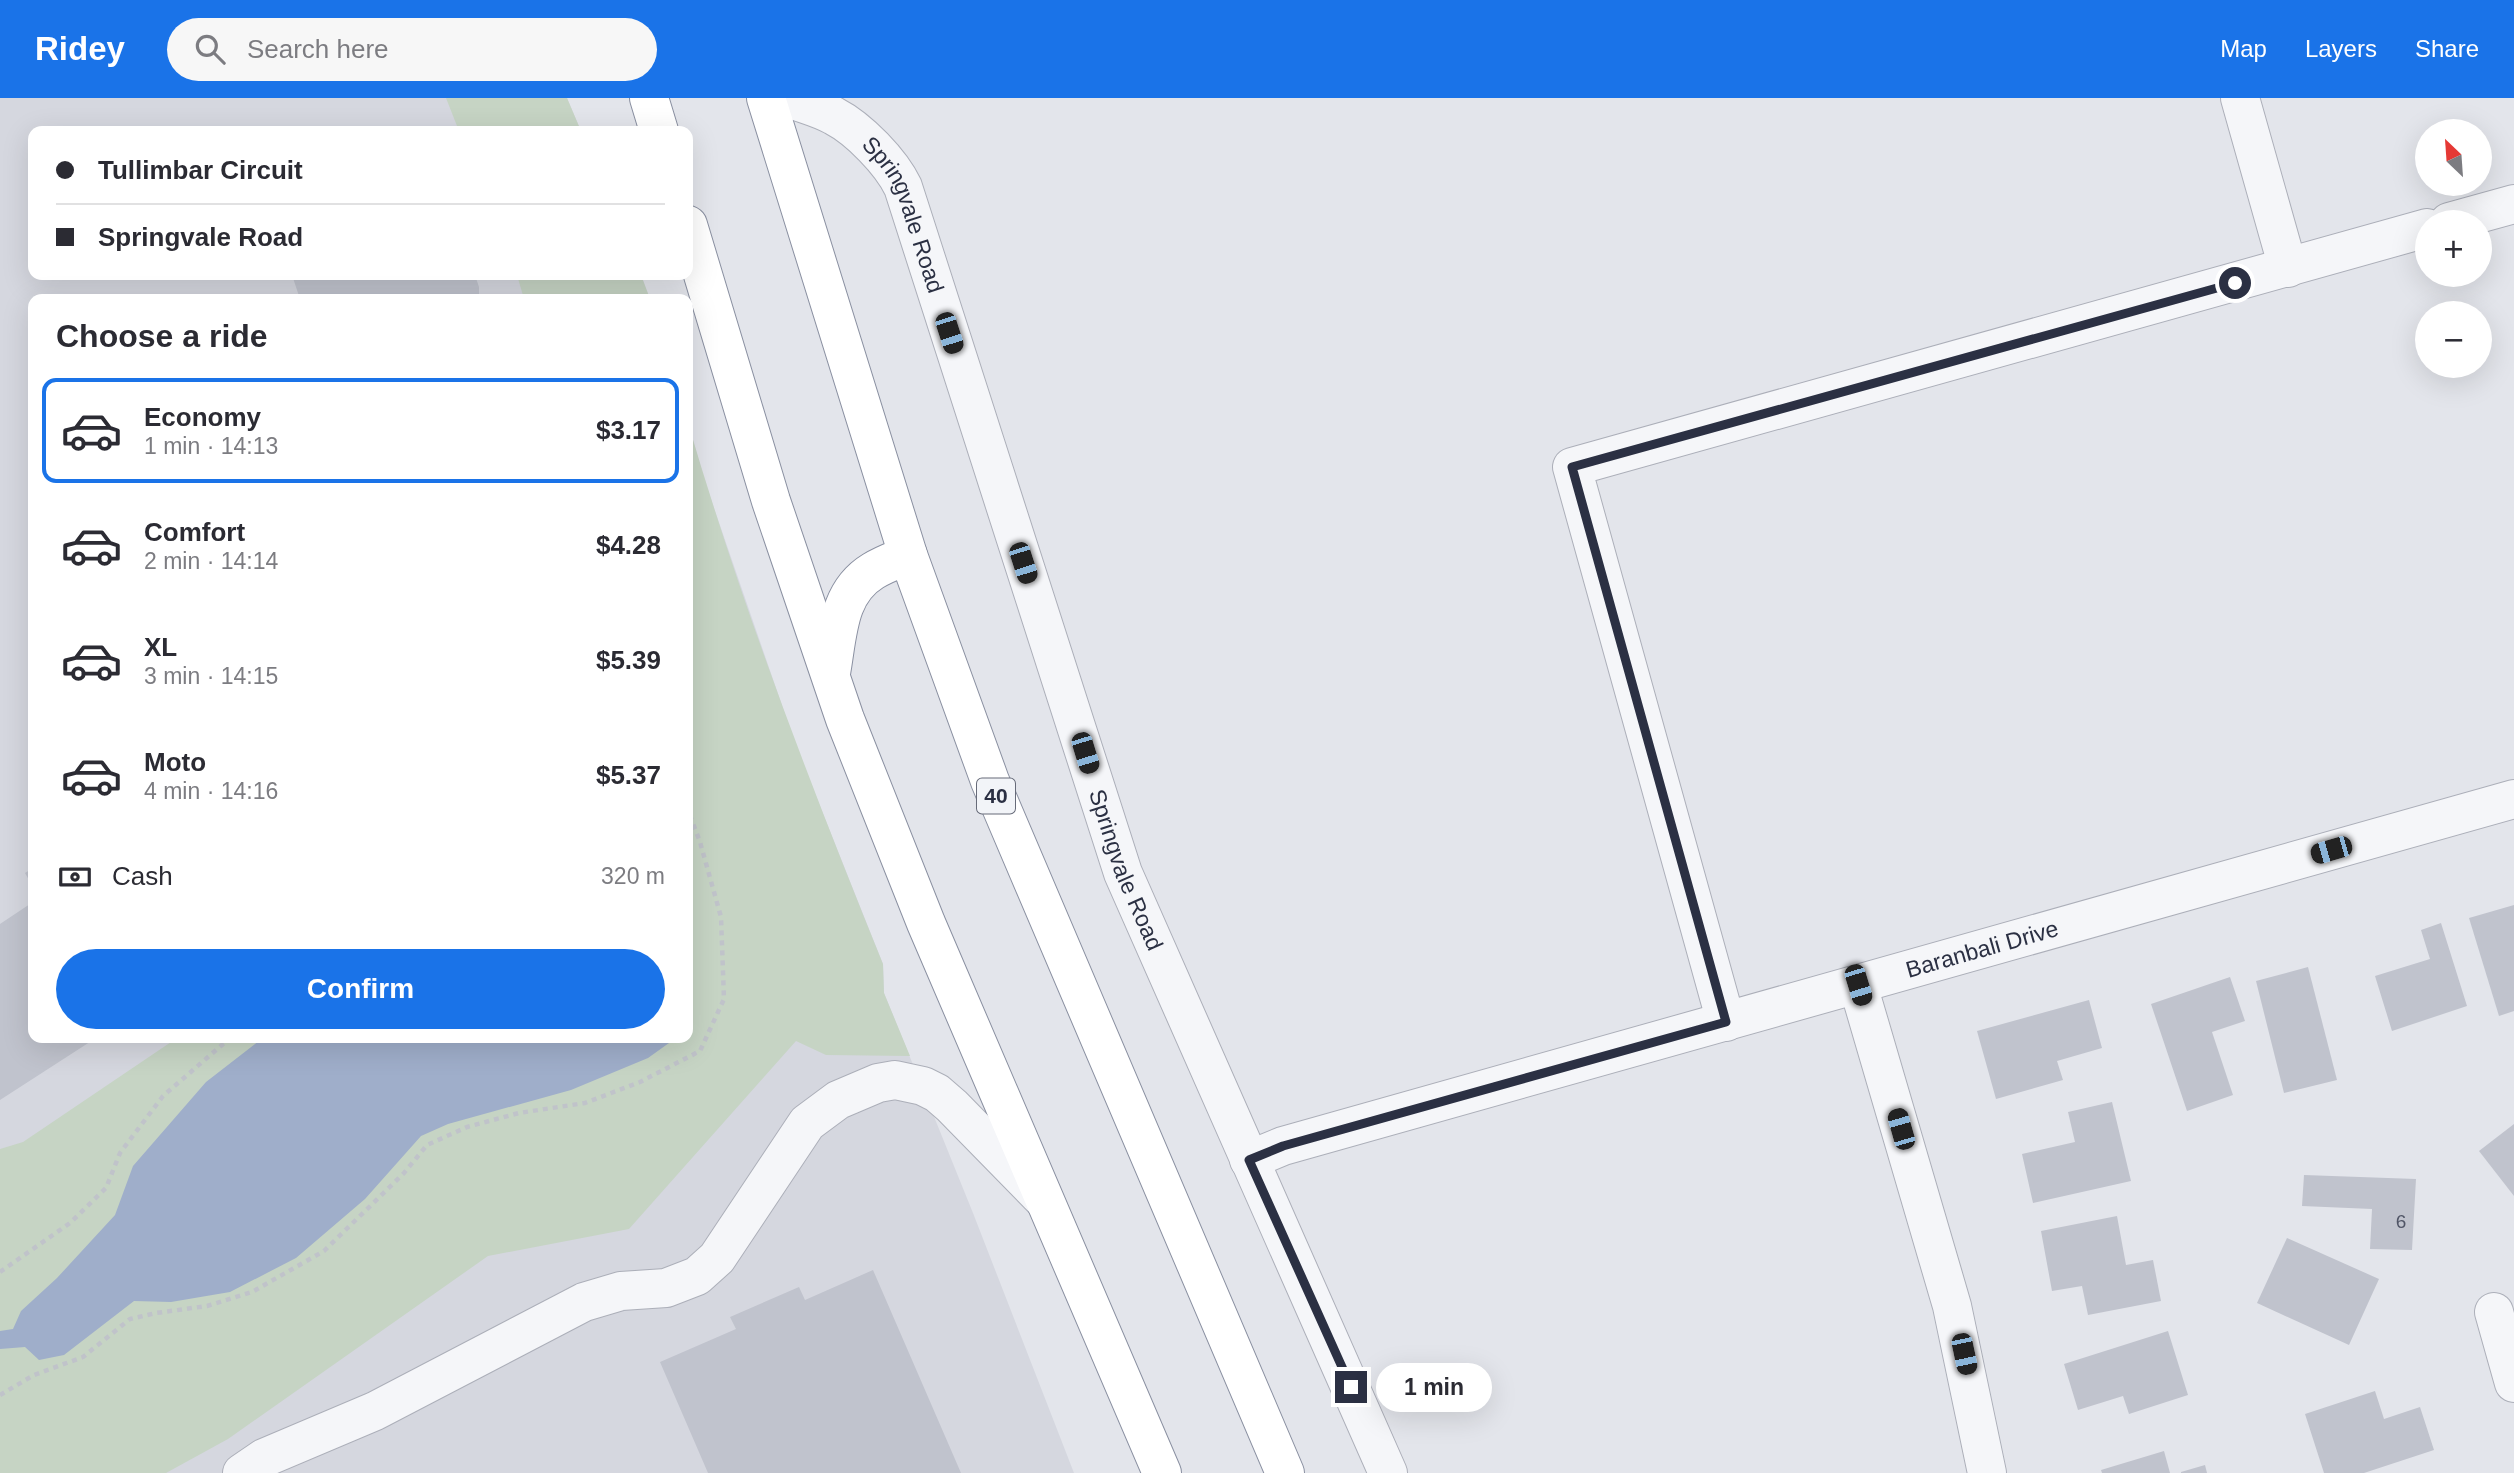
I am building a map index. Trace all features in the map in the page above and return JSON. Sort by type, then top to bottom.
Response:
[{"type":"highway","points":[[649,98],[657,126]]},
{"type":"highway","name":"40","points":[[766,98],[908,555],[942,653],[995,793],[1284,1473]]},
{"type":"highway","points":[[693,243],[771,501],[831,678],[922,913],[1162,1473]]},
{"type":"highway","points":[[831,678],[843,605],[851,590],[873,571],[908,555]]},
{"type":"street","name":"Springvale Road","points":[[788,98],[835,116],[880,155],[903,187],[1123,873],[1388,1473]]},
{"type":"street","points":[[2240,98],[2288,268]]},
{"type":"street","points":[[2492,210],[2514,204]]},
{"type":"street","points":[[1726,1022],[1572,467],[2415,231]]},
{"type":"street","name":"Baranbali Drive","points":[[1249,1160],[1283,1146],[2514,799]]},
{"type":"street","points":[[1858,985],[1952,1306],[1987,1473]]},
{"type":"street","points":[[243,1473],[264,1458],[375,1411],[584,1302],[621,1291],[666,1288],[697,1276],[717,1258],[807,1123],[838,1100],[878,1083],[895,1080],[923,1086],[937,1093],[1044,1200]]},
{"type":"street","points":[[2494,1312],[2514,1383]]},
{"type":"path","points":[[0,1395],[34,1375],[83,1357],[130,1319],[156,1312],[207,1306],[251,1292],[324,1251],[404,1173],[427,1145],[467,1128],[519,1113],[585,1103],[640,1082],[700,1051],[724,999],[721,917],[693,823]]},
{"type":"path","points":[[0,1272],[70,1223],[106,1188],[120,1153],[163,1096],[224,1043]]},
{"type":"shaded area","points":[[0,98],[567,98],[579,126],[28,126],[28,280],[643,280],[648,294],[28,294],[28,1043],[693,1043],[693,441],[796,746],[883,964],[884,993],[1074,1473],[0,1473]]},
{"type":"green space","points":[[446,98],[567,98],[579,126],[457,126]]},
{"type":"green space","points":[[518,280],[643,280],[648,294],[523,294]]},
{"type":"green space","points":[[693,439],[754,628],[883,964],[884,993],[910,1056],[826,1055],[796,1041],[629,1229],[488,1256],[228,1439],[166,1473],[0,1473],[0,1149],[23,1142],[170,1043],[693,1043]]},
{"type":"water","points":[[256,1043],[669,1043],[648,1058],[571,1090],[448,1124],[421,1136],[365,1199],[296,1258],[230,1292],[171,1302],[134,1301],[64,1355],[39,1360],[25,1347],[0,1349],[0,1331],[13,1329],[21,1311],[57,1278],[115,1215],[133,1166],[206,1082]]},
{"type":"building","points":[[294,280],[477,280],[479,287],[479,294],[298,294]]},
{"type":"building","points":[[28,905],[28,1043],[88,1043],[0,1100],[0,924]]},
{"type":"building","points":[[2514,905],[2514,1011],[2499,1016],[2469,918]]},
{"type":"building","points":[[2441,923],[2467,1006],[2392,1031],[2375,976],[2430,959],[2421,930]]},
{"type":"building","points":[[2308,967],[2337,1080],[2284,1093],[2256,981]]},
{"type":"building","points":[[2230,977],[2245,1021],[2212,1032],[2233,1095],[2187,1111],[2151,1004]]},
{"type":"building","points":[[2089,1000],[2102,1048],[2057,1061],[2063,1080],[1996,1099],[1977,1031]]},
{"type":"building","points":[[2112,1102],[2131,1181],[2033,1203],[2022,1154],[2075,1142],[2068,1112]]},
{"type":"building","points":[[2514,1124],[2514,1196],[2479,1151]]},
{"type":"building","points":[[2304,1175],[2416,1179],[2412,1250],[2370,1249],[2372,1209],[2302,1206]]},
{"type":"building","points":[[2117,1216],[2126,1265],[2153,1260],[2161,1301],[2088,1315],[2082,1286],[2052,1291],[2041,1231]]},
{"type":"building","points":[[2287,1238],[2379,1279],[2349,1345],[2257,1303]]},
{"type":"building","points":[[873,1270],[961,1473],[708,1473],[660,1362],[736,1329],[730,1317],[799,1287],[805,1300]]},
{"type":"building","points":[[2168,1331],[2188,1395],[2129,1414],[2123,1396],[2078,1410],[2064,1364]]},
{"type":"building","points":[[2375,1391],[2384,1419],[2420,1407],[2434,1450],[2364,1473],[2324,1473],[2305,1414]]},
{"type":"building","points":[[2164,1451],[2170,1473],[2102,1473],[2101,1470]]},
{"type":"building","points":[[2205,1465],[2207,1473],[2181,1473],[2181,1472]]},
{"type":"route","points":[[1351,1387],[1249,1160],[1283,1146],[1726,1022],[1572,467],[2235,283]]}]
